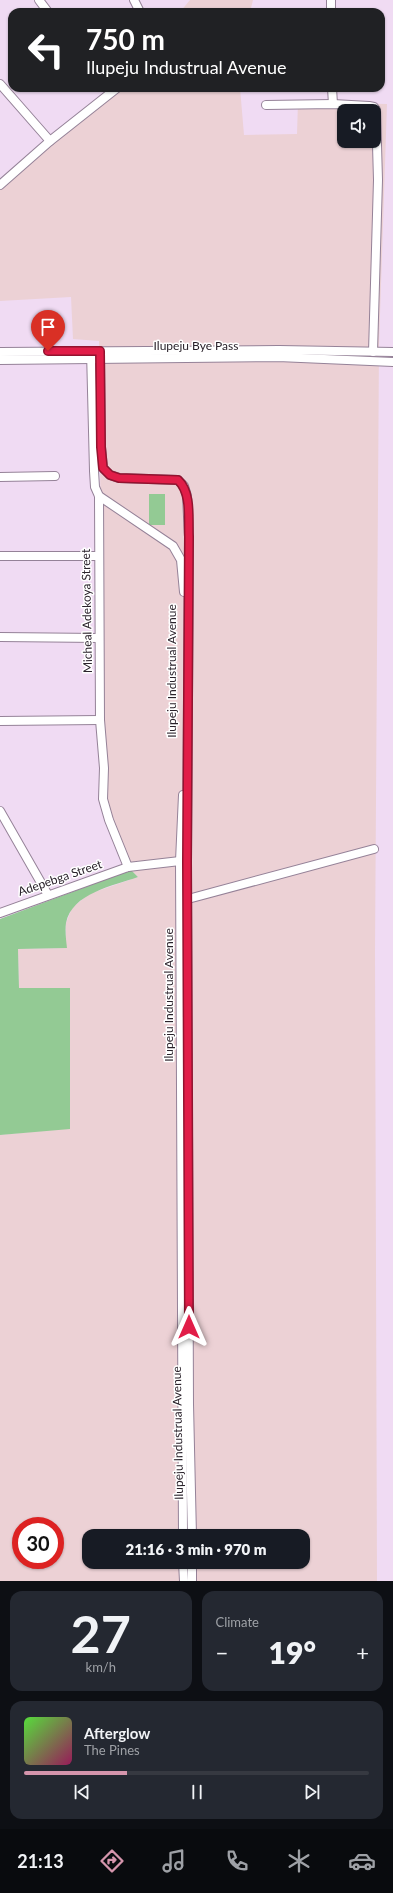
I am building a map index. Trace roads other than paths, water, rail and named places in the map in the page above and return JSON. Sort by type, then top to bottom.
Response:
[{"type":"street","points":[[0,84],[50,141]]},
{"type":"street","points":[[0,185],[108,92]]},
{"type":"street","points":[[332,92],[332,104]]},
{"type":"street","points":[[266,105],[332,104],[369,106],[374,107],[376,110],[378,180],[373,352]]},
{"type":"street","name":"Ilupeju Bye Pass","points":[[0,360],[96,355],[279,350],[393,352]]},
{"type":"street","name":"Ilupeju Bye Pass","points":[[0,352],[96,355],[278,357],[393,362]]},
{"type":"street","name":"Ilupeju Industrual Avenue","points":[[96,355],[103,468],[110,475],[119,478],[178,480],[184,486],[187,496],[189,537],[188,1404],[192,1529]]},
{"type":"street","name":"Micheal Adekoya Street","points":[[96,355],[94,471],[95,487],[99,496],[100,720],[104,768],[103,799],[109,820],[128,867]]},
{"type":"street","points":[[0,477],[55,476]]},
{"type":"street","name":"Ilupeju Industrual Avenue","points":[[99,496],[173,546],[180,560],[184,598],[184,785],[180,861],[183,1529]]},
{"type":"street","points":[[0,556],[99,556]]},
{"type":"street","points":[[0,637],[99,638]]},
{"type":"street","points":[[0,721],[100,720]]},
{"type":"street","points":[[0,812],[48,895]]},
{"type":"street","points":[[188,899],[374,849]]},
{"type":"street","name":"Adepebga Street","points":[[0,912],[99,879],[128,867],[180,861]]},
{"type":"street","points":[[183,1569],[184,1581]]},
{"type":"street","points":[[192,1569],[192,1581]]}]
